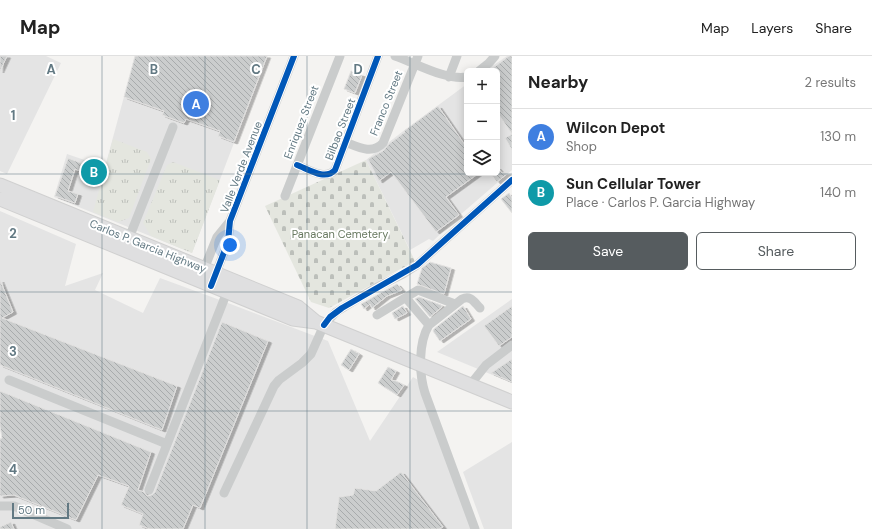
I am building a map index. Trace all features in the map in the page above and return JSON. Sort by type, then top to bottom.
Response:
[{"type":"highway","name":"Carlos P. Garcia Highway","points":[[0,185],[129,238],[208,277]]},
{"type":"highway","name":"Carlos P. Garcia Highway","points":[[0,200],[208,277],[229,286],[293,320],[320,324],[512,402]]},
{"type":"street","name":"Valle Verde Avenue","points":[[208,277],[225,251],[228,242],[230,221],[294,56]]},
{"type":"street","name":"Enriquez Street","points":[[285,196],[340,56]]},
{"type":"street","name":"Bilbao Street","points":[[298,165],[322,175],[329,175],[335,170],[378,56]]},
{"type":"street","points":[[395,56],[416,60],[449,76],[464,77]]},
{"type":"street","points":[[449,76],[457,56]]},
{"type":"street","points":[[483,68],[495,56]]},
{"type":"street","name":"Franco Street","points":[[345,142],[371,150],[377,148],[383,143],[416,60]]},
{"type":"street","points":[[129,238],[173,127]]},
{"type":"street","points":[[224,493],[274,386],[279,380],[302,363],[311,354],[320,324],[349,303],[417,265],[512,180]]},
{"type":"street","name":"Valle Verde Avenue","points":[[208,277],[213,246],[217,237],[230,221]]},
{"type":"street","points":[[213,246],[225,251]]},
{"type":"street","points":[[149,490],[229,286]]},
{"type":"street","points":[[376,315],[418,290],[454,304]]},
{"type":"street","points":[[406,298],[429,325]]},
{"type":"street","points":[[475,529],[425,394],[421,381],[420,364],[426,330],[429,325],[462,299],[470,298],[480,308]]},
{"type":"street","points":[[470,385],[486,365],[510,348]]},
{"type":"street","points":[[9,380],[167,444]]},
{"type":"street","points":[[0,506],[14,506],[67,529]]},
{"type":"shaded area","points":[[0,56],[46,56],[61,63],[7,174],[0,171]]},
{"type":"shaded area","points":[[135,56],[267,56],[192,253],[54,197],[67,154],[105,167]]},
{"type":"shaded area","points":[[507,56],[512,56],[512,170],[460,215],[433,241],[429,239],[410,250],[366,160],[464,86],[464,176],[500,176],[500,68],[489,68]]},
{"type":"shaded area","points":[[0,211],[76,244],[65,286],[103,273],[95,290],[143,313],[160,278],[328,341],[370,441],[413,377],[418,380],[472,529],[0,529],[0,439],[2,438],[0,426]]},
{"type":"shaded area","points":[[512,299],[512,383],[437,352]]},
{"type":"shaded area","points":[[512,442],[512,529],[484,529],[463,472]]},
{"type":"green space","points":[[113,139],[147,152],[151,159],[129,218],[118,222],[93,212]]},
{"type":"green space","name":"Panacan Cemetery","points":[[366,160],[415,261],[329,308],[311,302],[265,206]]},
{"type":"green space","points":[[173,162],[220,180],[192,253],[151,236],[143,223],[167,165]]},
{"type":"building","points":[[0,56],[7,56],[0,71]]},
{"type":"building","points":[[135,56],[267,56],[234,142],[218,136],[220,131],[186,119],[184,123],[162,115],[164,111],[124,97]]},
{"type":"building","points":[[509,56],[512,56],[512,134],[500,116],[500,68],[493,68]]},
{"type":"building","points":[[351,71],[362,75],[355,93],[344,89]]},
{"type":"building","points":[[438,106],[464,144],[464,176],[475,176],[446,197],[459,215],[436,232],[391,172],[379,181],[368,159],[383,151],[389,144],[405,132],[404,131]]},
{"type":"building","points":[[512,134],[512,150],[505,138]]},
{"type":"building","points":[[68,158],[99,170],[96,177],[75,169],[68,191],[78,194],[75,203],[55,196]]},
{"type":"building","points":[[500,171],[502,173],[508,173],[497,182],[492,176],[500,176]]},
{"type":"building","points":[[509,193],[512,198],[512,213],[501,199]]},
{"type":"building","points":[[430,262],[451,268],[444,294],[417,284],[422,268]]},
{"type":"building","points":[[0,280],[13,312],[2,318],[177,386],[162,430],[0,365]]},
{"type":"building","points":[[397,284],[402,290],[387,296],[372,308],[370,304],[364,309],[361,304]]},
{"type":"building","points":[[419,297],[441,305],[442,307],[430,317],[415,299]]},
{"type":"building","points":[[403,306],[407,313],[395,319],[392,313]]},
{"type":"building","points":[[463,306],[471,319],[440,341],[433,331],[434,329]]},
{"type":"building","points":[[512,306],[512,337],[499,346],[484,326]]},
{"type":"building","points":[[222,322],[268,341],[200,508],[193,505],[183,529],[150,529],[139,525],[143,514],[121,505],[129,486],[98,475],[76,520],[14,495],[0,496],[0,439],[2,438],[0,426],[0,391],[151,452],[138,490],[144,492],[147,496],[152,495],[155,492]]},
{"type":"building","points":[[351,349],[359,354],[349,370],[341,365]]},
{"type":"building","points":[[512,359],[512,382],[491,373]]},
{"type":"building","points":[[388,367],[396,371],[391,380],[404,385],[397,395],[378,383]]},
{"type":"building","points":[[401,472],[443,527],[439,529],[335,529],[339,497],[353,495],[355,488],[376,491]]},
{"type":"building","points":[[11,522],[14,529],[0,529],[0,527]]},
{"type":"cycle path","points":[[211,286],[228,242],[230,221],[294,56]]},
{"type":"cycle path","points":[[297,165],[321,174],[331,173],[335,170],[378,56]]},
{"type":"cycle path","points":[[324,325],[330,317],[342,308],[417,265],[512,180]]},
{"type":"place","name":"Wilcon Depot","points":[[196,104]]},
{"type":"place","name":"Sun Cellular Tower","points":[[94,172]]}]
